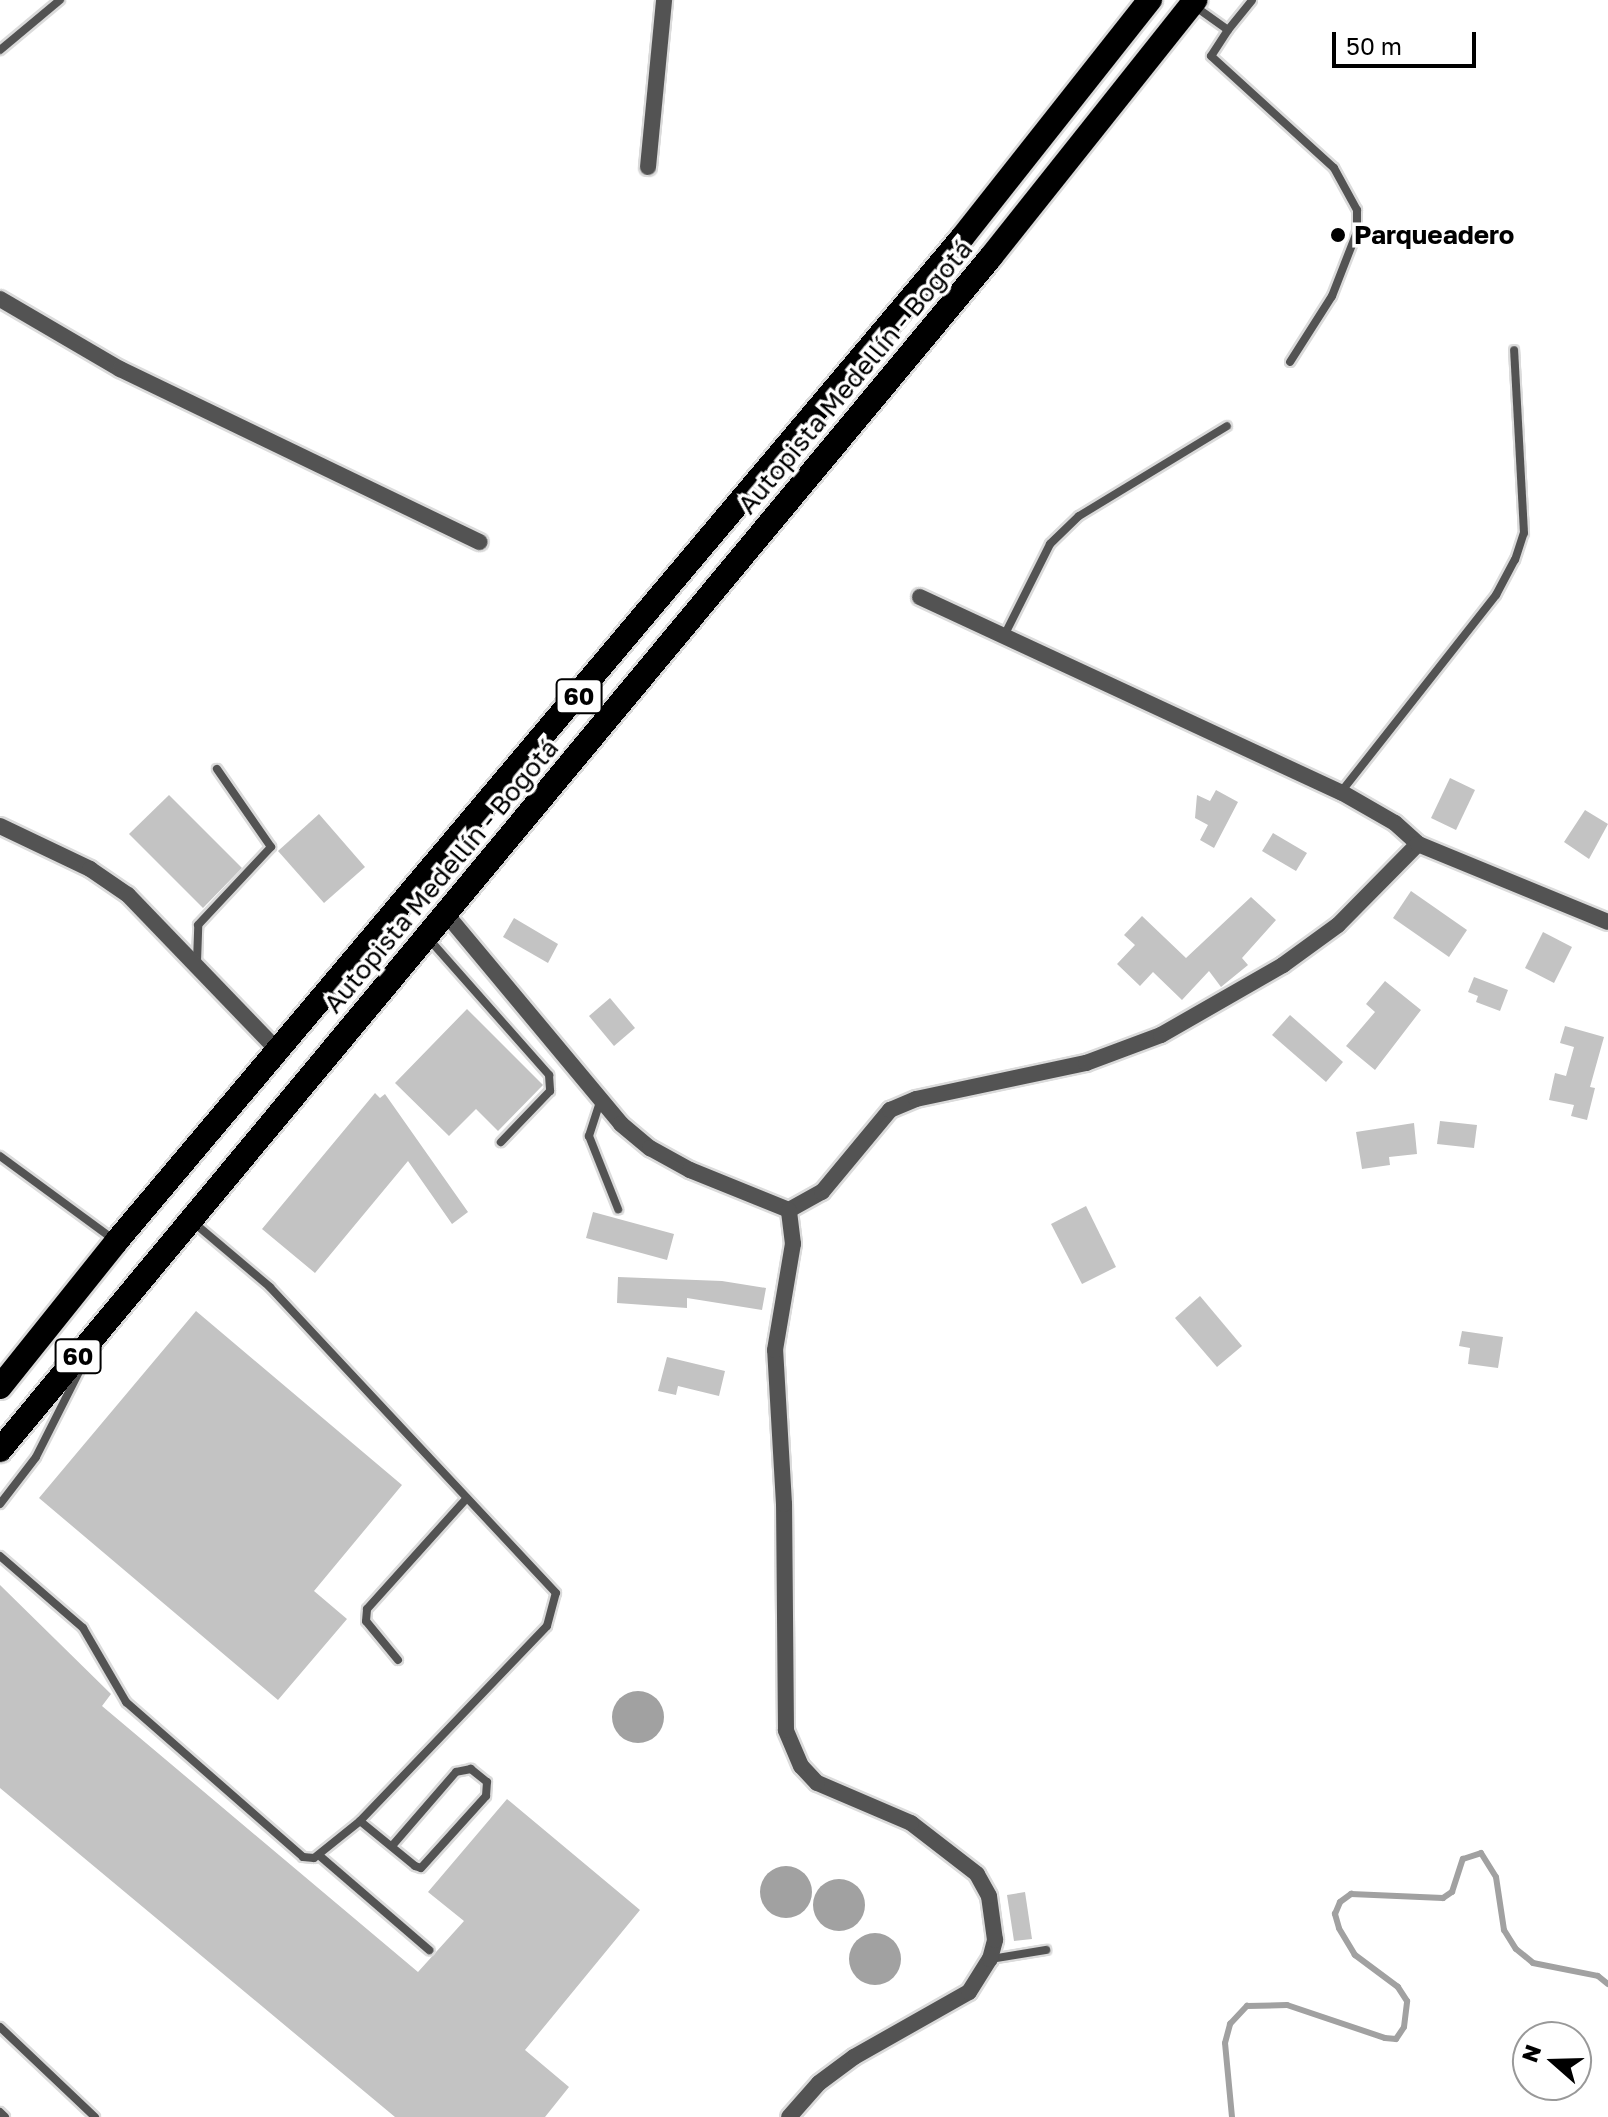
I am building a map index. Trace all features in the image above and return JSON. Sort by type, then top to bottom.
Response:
[{"type":"highway","name":"Autopista Medellín - Bogotá","points":[[0,1387],[116,1242],[280,1053],[961,239],[1150,0]]},
{"type":"highway","name":"Autopista Medellín - Bogotá","points":[[0,1450],[189,1218],[428,938],[990,258],[1194,2]]},
{"type":"street","points":[[648,167],[664,0]]},
{"type":"street","points":[[0,299],[120,369],[480,542]]},
{"type":"street","points":[[920,597],[1003,639],[1195,721],[1341,792],[1395,823],[1418,844],[1608,922]]},
{"type":"street","points":[[0,826],[90,869],[128,895],[280,1053]]},
{"type":"street","points":[[789,1210],[822,1192],[890,1110],[916,1099],[1086,1063],[1161,1035],[1270,973],[1338,925],[1418,844]]},
{"type":"street","points":[[447,915],[600,1102],[650,1148],[789,1210]]},
{"type":"street","points":[[789,1210],[793,1244],[775,1350],[784,1504],[786,1730],[801,1766],[817,1783],[911,1823],[977,1874],[993,1915],[990,1959],[969,1992],[854,2057],[819,2083],[789,2117]]},
{"type":"lane","points":[[0,50],[60,0]]},
{"type":"lane","points":[[1252,0],[1211,56],[1334,168],[1352,192],[1357,210],[1357,232],[1332,296],[1290,362]]},
{"type":"lane","points":[[1194,2],[1228,30]]},
{"type":"lane","points":[[1341,792],[1496,595],[1515,560],[1524,533],[1514,350]]},
{"type":"lane","points":[[1003,639],[1050,544],[1069,525],[1227,426]]},
{"type":"lane","points":[[198,967],[198,925],[271,847],[217,769]]},
{"type":"lane","points":[[428,938],[549,1075],[550,1091],[501,1142]]},
{"type":"lane","points":[[600,1102],[589,1136],[618,1209]]},
{"type":"lane","points":[[0,1156],[116,1242]]},
{"type":"lane","points":[[189,1218],[270,1287],[556,1593],[547,1626],[360,1821],[321,1857]]},
{"type":"lane","points":[[0,1504],[36,1457],[103,1326]]},
{"type":"lane","points":[[398,1660],[366,1621],[367,1609],[467,1498]]},
{"type":"lane","points":[[0,1556],[83,1628],[126,1702],[303,1857],[321,1857],[429,1950]]},
{"type":"lane","points":[[360,1821],[415,1866],[428,1865],[486,1796],[487,1782],[471,1769],[456,1772],[392,1846]]},
{"type":"lane","points":[[990,1959],[1046,1950]]},
{"type":"lane","points":[[0,2027],[95,2117]]},
{"type":"lane","points":[[0,2112],[5,2117]]},
{"type":"shaded area","points":[[638,1691],[657,1698],[664,1717],[657,1736],[638,1743],[619,1736],[612,1717],[619,1698]]},
{"type":"shaded area","points":[[786,1866],[805,1873],[812,1892],[805,1911],[786,1918],[767,1911],[760,1892],[767,1873]]},
{"type":"shaded area","points":[[839,1879],[858,1886],[865,1905],[858,1924],[839,1931],[820,1924],[813,1905],[820,1886]]},
{"type":"shaded area","points":[[875,1933],[894,1940],[901,1959],[894,1978],[875,1985],[856,1978],[849,1959],[856,1940]]},
{"type":"building","points":[[1450,778],[1475,790],[1456,830],[1431,818]]},
{"type":"building","points":[[1216,790],[1238,802],[1214,848],[1200,840],[1208,825],[1195,818],[1197,795],[1210,801]]},
{"type":"building","points":[[169,795],[242,868],[203,908],[129,834]]},
{"type":"building","points":[[1585,810],[1608,824],[1589,859],[1564,842]]},
{"type":"building","points":[[319,814],[365,867],[324,903],[278,851]]},
{"type":"building","points":[[1273,833],[1307,853],[1296,871],[1262,851]]},
{"type":"building","points":[[1411,891],[1467,930],[1449,957],[1393,918]]},
{"type":"building","points":[[1251,897],[1276,920],[1242,958],[1248,965],[1221,987],[1209,971],[1182,1000],[1153,972],[1140,986],[1117,964],[1135,945],[1124,935],[1142,916],[1186,958]]},
{"type":"building","points":[[514,918],[558,944],[548,963],[503,937]]},
{"type":"building","points":[[1543,932],[1572,947],[1554,983],[1525,968]]},
{"type":"building","points":[[1474,977],[1508,990],[1500,1011],[1476,1002],[1478,996],[1468,992]]},
{"type":"building","points":[[1385,981],[1421,1010],[1375,1070],[1346,1046],[1375,1012],[1366,1004]]},
{"type":"building","points":[[610,998],[635,1028],[614,1046],[589,1016]]},
{"type":"building","points":[[467,1009],[543,1085],[498,1131],[476,1109],[449,1136],[395,1083]]},
{"type":"building","points":[[1290,1015],[1343,1062],[1326,1082],[1272,1035]]},
{"type":"building","points":[[1565,1026],[1604,1037],[1590,1087],[1595,1088],[1587,1120],[1571,1116],[1574,1105],[1549,1100],[1555,1073],[1566,1076],[1574,1047],[1560,1043]]},
{"type":"building","points":[[375,1093],[380,1098],[385,1094],[468,1212],[452,1224],[408,1161],[315,1273],[262,1229]]},
{"type":"building","points":[[1440,1121],[1477,1125],[1474,1148],[1437,1144]]},
{"type":"building","points":[[1414,1123],[1417,1154],[1389,1157],[1390,1165],[1362,1169],[1356,1132]]},
{"type":"building","points":[[1086,1206],[1116,1267],[1082,1284],[1051,1224]]},
{"type":"building","points":[[593,1212],[674,1234],[667,1260],[586,1238]]},
{"type":"building","points":[[618,1277],[722,1281],[766,1288],[762,1310],[687,1298],[687,1308],[617,1303]]},
{"type":"building","points":[[1200,1296],[1242,1346],[1217,1367],[1175,1318]]},
{"type":"building","points":[[196,1311],[402,1485],[314,1591],[347,1619],[278,1700],[39,1498]]},
{"type":"building","points":[[1462,1331],[1503,1337],[1498,1368],[1468,1364],[1470,1348],[1459,1346]]},
{"type":"building","points":[[667,1357],[725,1371],[719,1396],[678,1386],[676,1395],[658,1391]]},
{"type":"building","points":[[0,1585],[111,1694],[102,1706],[418,1972],[464,1921],[428,1892],[507,1799],[640,1910],[525,2050],[569,2087],[545,2117],[395,2117],[0,1788]]},
{"type":"building","points":[[1025,1892],[1032,1939],[1014,1941],[1007,1895]]},
{"type":"waterway","points":[[1232,2117],[1225,2043],[1230,2024],[1247,2006],[1287,2005],[1385,2038],[1396,2039],[1404,2027],[1407,2001],[1398,1987],[1355,1955],[1339,1928],[1335,1914],[1340,1902],[1351,1894],[1443,1898],[1452,1892],[1463,1859],[1481,1853],[1496,1877],[1504,1930],[1516,1949],[1533,1963],[1598,1976],[1608,1984]]},
{"type":"place","name":"Parqueadero","points":[[1338,235]]}]
